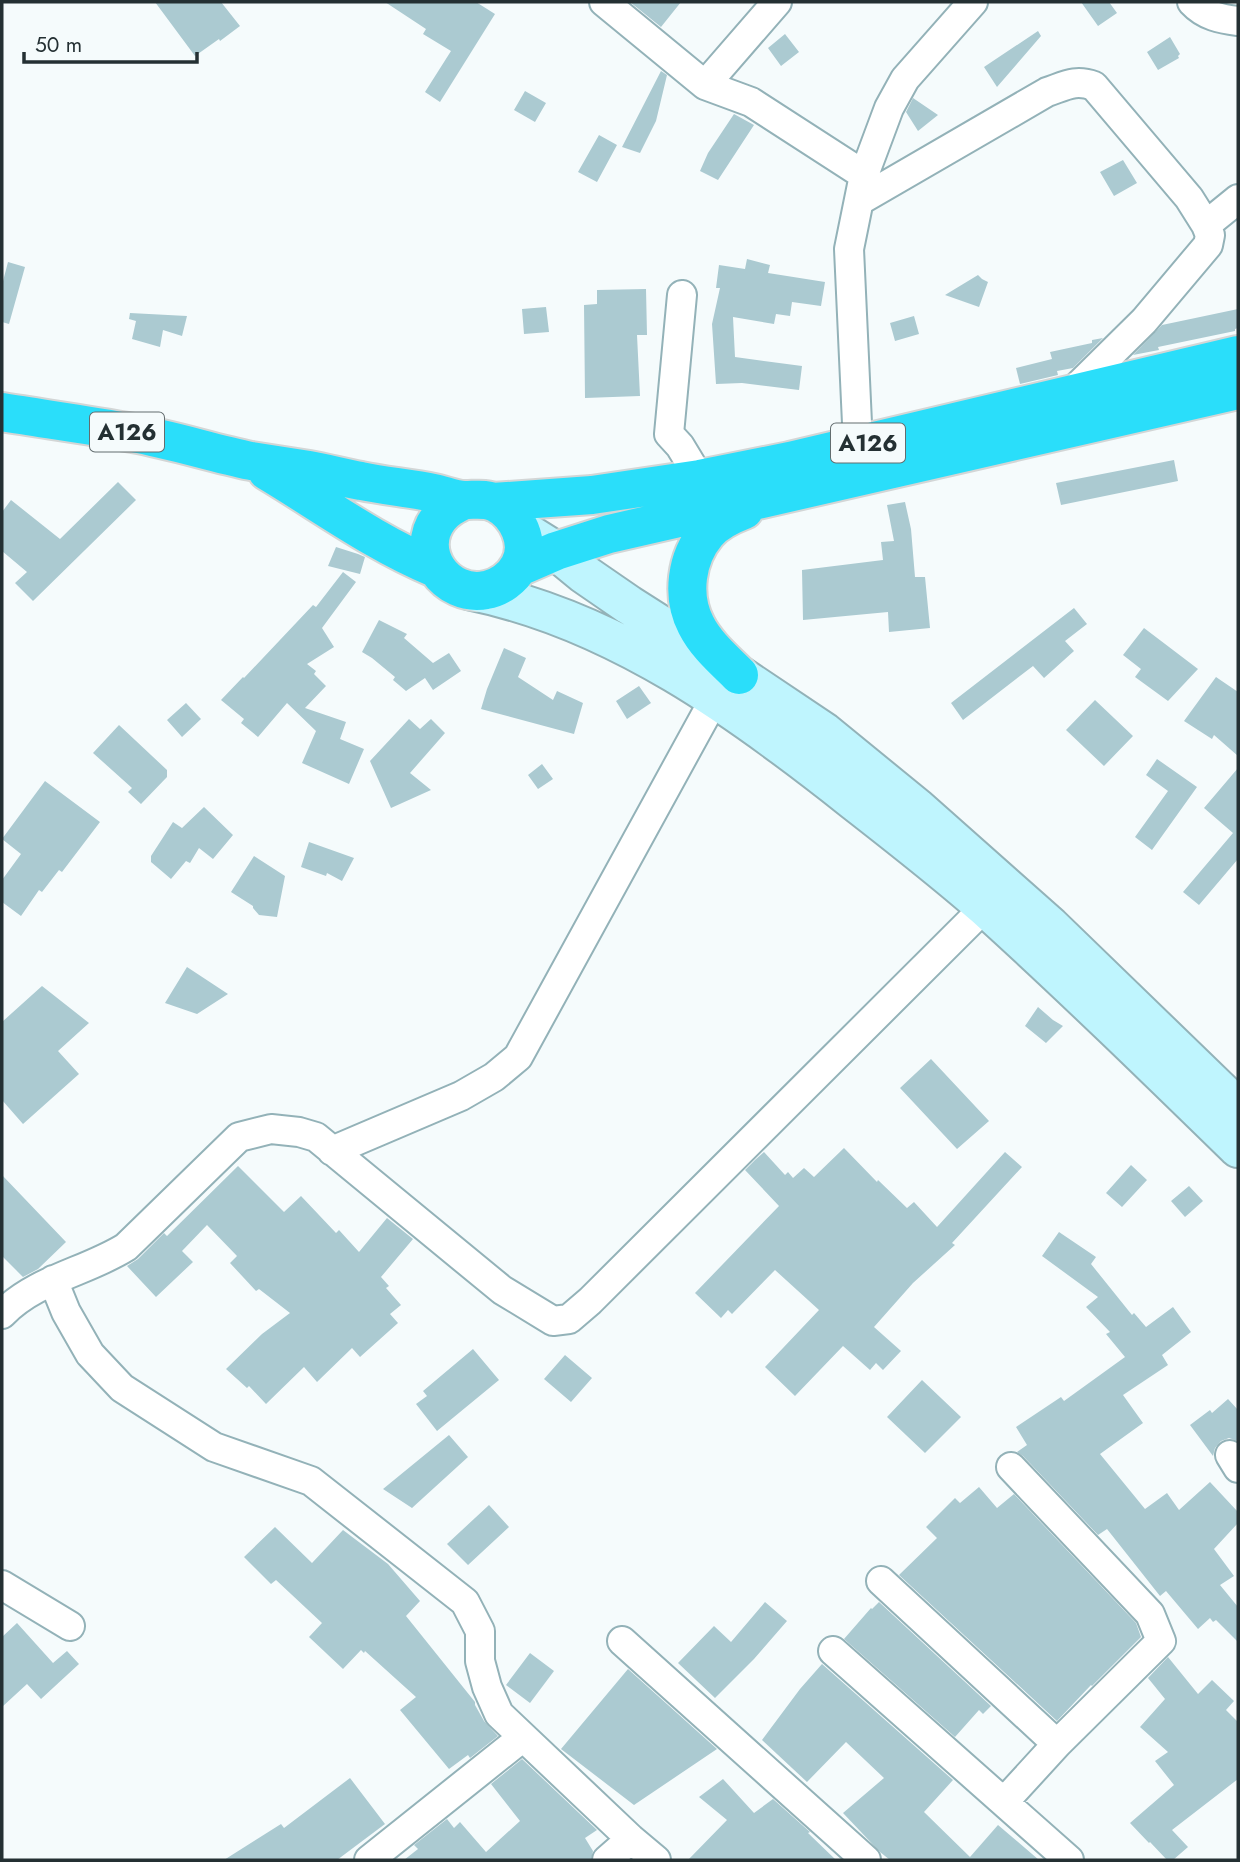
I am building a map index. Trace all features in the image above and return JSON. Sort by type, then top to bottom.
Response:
[{"type":"highway","name":"A126","points":[[2,412],[133,433],[250,460],[479,501],[592,495],[700,479],[858,445],[1238,355]]},
{"type":"highway","name":"A126","points":[[250,460],[384,544],[435,568],[445,580],[457,588],[488,590],[514,575],[519,567],[556,551],[609,534],[1238,390]]},
{"type":"highway","points":[[727,686],[713,649],[696,625],[690,610],[687,594],[691,562],[707,532],[719,523],[733,514],[786,495]]},
{"type":"highway","points":[[435,568],[430,552],[431,535],[437,520],[449,508],[479,501],[507,510],[520,528],[523,559],[519,567]]},
{"type":"main road","points":[[520,528],[556,551],[727,686],[792,752],[985,907],[1238,1148]]},
{"type":"main road","points":[[472,591],[546,612],[671,671],[727,686],[824,732],[948,835],[1050,926],[1238,1108]]},
{"type":"street","points":[[604,2],[705,85],[751,102],[862,188]]},
{"type":"street","points":[[705,85],[777,2]]},
{"type":"street","points":[[858,445],[849,249],[862,188],[890,108],[905,79],[973,2]]},
{"type":"street","points":[[1192,2],[1212,16],[1238,21]]},
{"type":"street","points":[[862,188],[1047,92],[1075,82],[1094,86],[1189,198],[1210,235],[1208,245],[1144,321],[1069,395]]},
{"type":"street","points":[[1206,225],[1238,199]]},
{"type":"street","points":[[682,295],[669,434],[680,446],[700,479]]},
{"type":"street","points":[[332,1151],[461,1096],[494,1077],[518,1057],[727,686]]},
{"type":"street","points":[[2,1314],[15,1301],[53,1280],[107,1259],[126,1247],[239,1137],[271,1129],[316,1137],[502,1290],[553,1321],[569,1320],[985,907]]},
{"type":"street","points":[[53,1280],[66,1312],[90,1354],[122,1388],[214,1447],[311,1481],[465,1602],[480,1632],[480,1661],[487,1687],[499,1714],[656,1860]]},
{"type":"street","points":[[1004,1802],[1057,1744],[1161,1641],[1150,1614],[1011,1467]]},
{"type":"street","points":[[881,1581],[1057,1744]]},
{"type":"street","points":[[2,1585],[71,1626]]},
{"type":"street","points":[[622,1641],[866,1860]]},
{"type":"street","points":[[833,1651],[1069,1860]]},
{"type":"street","points":[[369,1860],[523,1737]]},
{"type":"street","points":[[607,1860],[631,1839]]},
{"type":"building","points":[[155,2],[221,2],[240,26],[195,56]]},
{"type":"building","points":[[385,2],[476,2],[495,14],[440,102],[425,92],[451,51],[423,34],[426,29]]},
{"type":"building","points":[[630,2],[681,2],[661,27]]},
{"type":"building","points":[[1081,2],[1109,2],[1117,13],[1098,26]]},
{"type":"building","points":[[1038,31],[1041,36],[997,87],[984,67]]},
{"type":"building","points":[[785,34],[799,52],[781,66],[768,48]]},
{"type":"building","points":[[1170,37],[1180,54],[1179,58],[1158,70],[1147,52]]},
{"type":"building","points":[[661,71],[667,75],[656,121],[640,153],[622,147]]},
{"type":"building","points":[[525,91],[546,103],[535,122],[514,110]]},
{"type":"building","points":[[913,98],[938,115],[918,131],[906,112]]},
{"type":"building","points":[[734,114],[754,125],[718,180],[700,171],[708,153]]},
{"type":"building","points":[[599,135],[617,145],[597,182],[578,172]]},
{"type":"building","points":[[1123,160],[1137,183],[1114,196],[1100,172]]},
{"type":"building","points":[[747,259],[770,265],[768,273],[825,282],[821,306],[792,302],[790,316],[776,314],[774,324],[733,317],[735,357],[802,366],[799,390],[742,383],[716,384],[712,324],[720,288],[716,288],[719,265],[745,269]]},
{"type":"building","points":[[8,262],[25,267],[9,324],[2,322],[2,285]]},
{"type":"building","points":[[978,275],[988,282],[979,307],[945,295]]},
{"type":"building","points":[[646,289],[647,335],[637,335],[640,396],[585,398],[584,305],[597,304],[597,290]]},
{"type":"building","points":[[546,307],[549,332],[524,334],[522,309]]},
{"type":"building","points":[[1238,309],[1238,328],[1235,331],[1133,355],[1162,325]]},
{"type":"building","points":[[130,313],[187,316],[182,336],[163,330],[160,347],[132,339],[136,321],[129,319]]},
{"type":"building","points":[[914,316],[919,334],[895,341],[890,323]]},
{"type":"building","points":[[1103,338],[1073,368],[1057,371],[1058,375],[1020,384],[1016,368],[1052,359],[1050,352]]},
{"type":"building","points":[[1174,460],[1178,481],[1061,505],[1056,483]]},
{"type":"building","points":[[118,482],[136,500],[33,601],[15,583],[27,572],[2,551],[2,512],[11,500],[60,539]]},
{"type":"building","points":[[905,502],[911,529],[915,577],[925,577],[930,628],[889,632],[888,612],[803,620],[802,570],[883,560],[881,542],[894,541],[887,505]]},
{"type":"building","points":[[336,547],[365,557],[360,574],[328,566]]},
{"type":"building","points":[[343,572],[356,582],[322,628],[334,647],[307,664],[316,671],[314,674],[326,686],[305,708],[346,722],[340,739],[364,749],[349,784],[302,763],[316,731],[287,703],[258,737],[241,723],[244,719],[221,700],[313,605],[316,607]]},
{"type":"building","points":[[1074,608],[1087,624],[1065,641],[1074,651],[1044,678],[1033,666],[963,720],[951,703]]},
{"type":"building","points":[[379,620],[407,634],[404,638],[433,663],[449,653],[461,671],[433,690],[425,678],[406,691],[393,680],[395,677],[362,652]]},
{"type":"building","points":[[1144,628],[1198,669],[1168,701],[1135,677],[1141,669],[1123,655]]},
{"type":"building","points":[[504,648],[526,658],[518,677],[553,700],[557,691],[583,703],[574,734],[481,709]]},
{"type":"building","points":[[1216,677],[1238,692],[1238,756],[1214,735],[1212,739],[1184,721]]},
{"type":"building","points":[[639,686],[651,703],[627,719],[616,701]]},
{"type":"building","points":[[1095,700],[1133,736],[1104,766],[1066,730]]},
{"type":"building","points":[[186,703],[201,719],[182,737],[167,720]]},
{"type":"building","points":[[409,719],[420,729],[431,719],[445,733],[410,773],[431,790],[391,808],[370,761]]},
{"type":"building","points":[[119,725],[167,770],[167,777],[141,804],[128,792],[132,788],[93,753]]},
{"type":"building","points":[[1157,759],[1197,787],[1152,850],[1135,837],[1168,791],[1146,775]]},
{"type":"building","points":[[542,764],[553,779],[538,789],[528,775]]},
{"type":"building","points":[[1238,768],[1238,859],[1199,905],[1183,892],[1233,833],[1204,808]]},
{"type":"building","points":[[45,781],[100,822],[62,872],[59,870],[42,892],[39,890],[21,916],[2,902],[2,880],[21,854],[2,839]]},
{"type":"building","points":[[204,807],[233,835],[213,859],[199,848],[190,863],[186,861],[171,879],[151,862],[151,856],[173,822],[182,828]]},
{"type":"building","points":[[309,842],[354,858],[342,881],[327,873],[326,876],[301,867]]},
{"type":"building","points":[[254,856],[285,876],[277,917],[259,915],[253,906],[231,892]]},
{"type":"building","points":[[187,967],[228,994],[197,1014],[165,1003]]},
{"type":"building","points":[[42,986],[89,1023],[58,1051],[79,1074],[23,1124],[2,1100],[2,1022]]},
{"type":"building","points":[[1038,1007],[1063,1026],[1046,1043],[1025,1026]]},
{"type":"building","points":[[931,1059],[989,1121],[957,1149],[900,1088]]},
{"type":"building","points":[[844,1148],[907,1208],[914,1202],[937,1227],[1005,1152],[1022,1167],[952,1243],[955,1245],[913,1283],[874,1327],[901,1351],[883,1370],[876,1363],[870,1370],[843,1346],[795,1396],[765,1367],[819,1310],[775,1270],[732,1314],[728,1310],[721,1318],[695,1293],[779,1206],[745,1170],[755,1160],[764,1152],[785,1175],[788,1172],[793,1178],[804,1168],[814,1177]]},
{"type":"building","points":[[1131,1165],[1147,1180],[1122,1207],[1106,1193]]},
{"type":"building","points":[[238,1166],[284,1212],[301,1196],[336,1233],[339,1230],[359,1252],[387,1218],[413,1239],[381,1277],[389,1286],[386,1288],[401,1305],[390,1314],[398,1323],[360,1357],[352,1348],[317,1382],[304,1367],[266,1404],[249,1386],[247,1388],[226,1369],[262,1334],[290,1313],[259,1289],[256,1291],[230,1263],[237,1256],[207,1225],[182,1251],[193,1262],[156,1297],[127,1266],[164,1233],[167,1236]]},
{"type":"building","points":[[2,1175],[66,1242],[38,1269],[23,1277],[2,1256]]},
{"type":"building","points":[[1189,1186],[1203,1201],[1185,1217],[1171,1201]]},
{"type":"building","points":[[1059,1232],[1096,1257],[1091,1264],[1132,1315],[1134,1313],[1146,1327],[1173,1307],[1191,1332],[1162,1355],[1168,1365],[1123,1395],[1143,1423],[1100,1454],[1145,1509],[1167,1493],[1179,1510],[1210,1482],[1238,1512],[1238,1523],[1214,1549],[1234,1576],[1220,1585],[1238,1607],[1238,1642],[1216,1620],[1213,1622],[1210,1618],[1198,1629],[1166,1591],[1160,1596],[1107,1529],[1098,1535],[1017,1452],[1027,1445],[1016,1427],[1061,1397],[1064,1401],[1125,1357],[1106,1334],[1110,1332],[1086,1307],[1098,1297],[1042,1256]]},
{"type":"building","points":[[473,1349],[499,1380],[437,1431],[416,1404],[427,1396],[423,1391]]},
{"type":"building","points":[[565,1355],[592,1378],[571,1402],[544,1379]]},
{"type":"building","points":[[922,1380],[961,1417],[925,1453],[887,1417]]},
{"type":"building","points":[[1228,1399],[1238,1410],[1238,1441],[1229,1438],[1221,1441],[1213,1456],[1190,1425],[1210,1410],[1212,1413]]},
{"type":"building","points":[[449,1435],[468,1457],[412,1508],[383,1489]]},
{"type":"building","points":[[979,1487],[997,1508],[1014,1494],[1136,1623],[1141,1637],[1057,1721],[899,1575],[937,1538],[926,1527],[955,1498],[960,1503]]},
{"type":"building","points":[[489,1505],[509,1527],[468,1565],[447,1544]]},
{"type":"building","points":[[275,1527],[312,1563],[343,1530],[388,1564],[420,1601],[406,1616],[475,1702],[484,1721],[498,1736],[470,1758],[468,1755],[449,1769],[400,1710],[416,1697],[365,1651],[364,1653],[361,1650],[343,1669],[309,1637],[322,1623],[276,1580],[271,1584],[244,1557]]},
{"type":"building","points":[[765,1602],[787,1621],[715,1698],[678,1663],[714,1626],[731,1642]]},
{"type":"building","points":[[879,1602],[991,1706],[983,1714],[979,1710],[955,1737],[844,1639]]},
{"type":"building","points":[[17,1623],[53,1663],[67,1651],[79,1664],[41,1699],[27,1684],[2,1707],[2,1637]]},
{"type":"building","points":[[530,1653],[554,1671],[530,1703],[506,1685]]},
{"type":"building","points":[[1168,1657],[1198,1694],[1212,1680],[1234,1701],[1226,1710],[1238,1722],[1238,1779],[1172,1830],[1188,1847],[1173,1860],[1167,1860],[1130,1823],[1174,1785],[1155,1761],[1168,1752],[1140,1727],[1165,1699],[1148,1678]]},
{"type":"building","points":[[822,1664],[953,1780],[924,1812],[970,1857],[998,1825],[1039,1860],[890,1860],[880,1852],[843,1813],[884,1778],[846,1742],[807,1782],[762,1740]]},
{"type":"building","points":[[628,1669],[717,1749],[634,1805],[561,1749]]},
{"type":"building","points":[[522,1759],[597,1830],[585,1838],[593,1851],[591,1860],[404,1860],[418,1849],[414,1845],[447,1819],[454,1828],[460,1822],[486,1852],[520,1821],[491,1784]]},
{"type":"building","points":[[350,1778],[385,1824],[337,1860],[224,1860],[281,1824],[284,1828]]},
{"type":"building","points":[[723,1779],[754,1813],[773,1799],[836,1860],[688,1860],[727,1820],[699,1797]]}]
